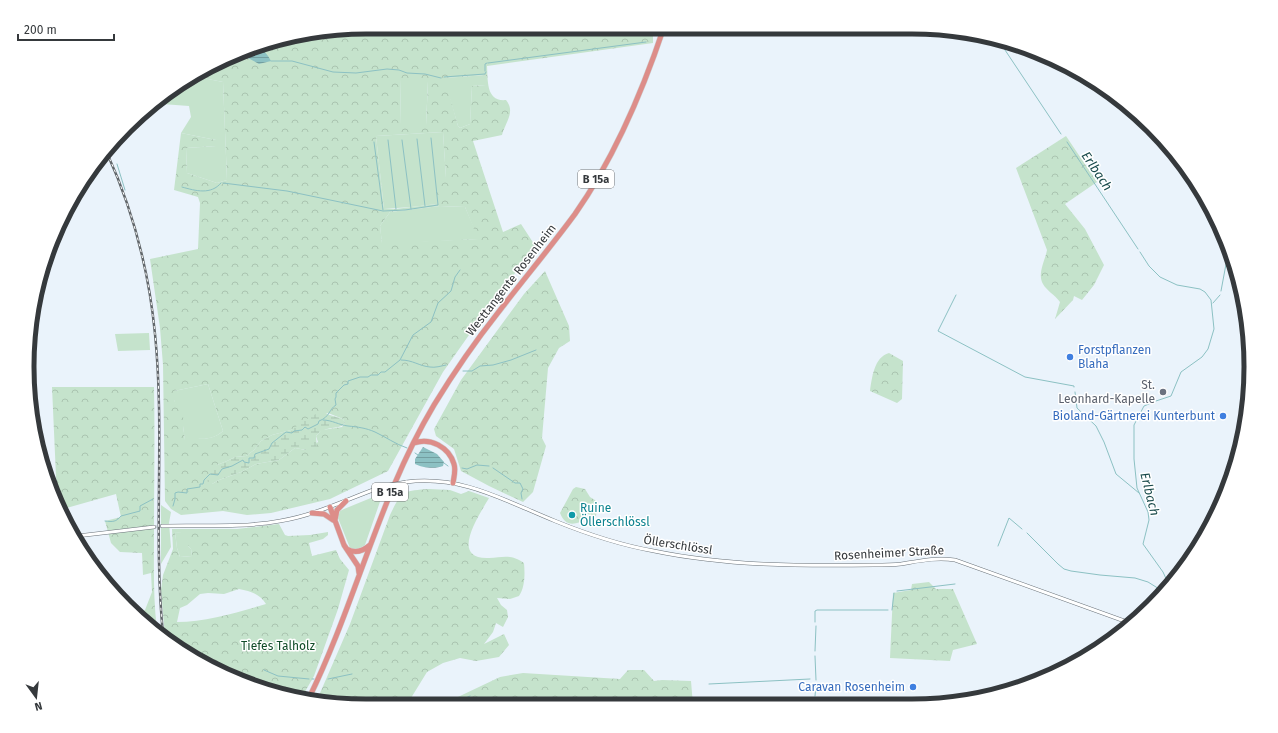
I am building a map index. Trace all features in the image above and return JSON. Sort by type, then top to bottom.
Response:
[{"type":"highway","name":"Westtangente Rosenheim","points":[[370,544],[387,499],[414,442],[445,388],[474,344],[556,240],[576,212],[603,168],[622,133],[639,96],[661,34]]},
{"type":"highway","points":[[423,426],[423,432],[429,440],[444,449],[450,455],[455,468],[453,483]]},
{"type":"highway","points":[[414,442],[429,440]]},
{"type":"highway","points":[[335,523],[337,510],[346,501]]},
{"type":"highway","points":[[330,507],[346,548],[358,566],[359,576]]},
{"type":"highway","points":[[312,513],[329,516],[335,523]]},
{"type":"highway","points":[[346,548],[353,552],[357,552],[370,544]]},
{"type":"highway","name":"B 15a","points":[[312,694],[324,667],[370,544]]},
{"type":"street","name":"Öllerschlössl","points":[[162,526],[256,524],[282,521],[330,507],[384,486],[406,482],[435,480],[473,487],[506,499],[574,529],[632,546],[671,554],[733,562]]},
{"type":"street","points":[[81,536],[154,527]]},
{"type":"street","name":"Rosenheimer Straße","points":[[733,562],[803,566],[873,565],[899,564],[945,558],[955,560],[1125,621]]},
{"type":"green space","points":[[366,34],[653,34],[653,43],[487,66],[488,84],[491,94],[499,100],[506,100],[509,104],[510,113],[502,135],[473,141],[503,232],[521,224],[536,247],[495,298],[443,372],[388,471],[330,499],[271,513],[247,515],[223,511],[181,515],[171,509],[165,501],[163,365],[160,328],[150,259],[198,249],[200,203],[198,197],[174,190],[181,133],[216,140],[216,146],[186,148],[187,173],[217,183],[227,180],[223,82],[202,78],[239,59],[280,45],[323,37]],"holes":[[[486,75],[486,85],[472,86],[470,124],[460,128],[458,126],[445,78]],[[400,79],[428,82],[426,125],[401,125]],[[443,132],[446,178],[435,180],[437,204],[384,209],[376,136]],[[440,206],[465,207],[478,239],[382,243],[380,226],[390,212]],[[208,384],[223,431],[218,435],[209,438],[185,440],[183,426],[185,421],[174,400],[174,391]],[[328,413],[343,419],[345,423],[342,427],[322,430],[316,436],[318,442],[306,450],[295,448],[279,460],[256,464],[212,484],[217,465],[235,457],[246,456],[254,450],[261,441],[272,435],[291,430]]]},
{"type":"green space","points":[[486,75],[486,85],[472,86],[470,124],[460,128],[458,126],[444,78]]},
{"type":"green space","points":[[202,78],[223,82],[227,180],[217,183],[187,173],[186,148],[216,146],[216,140],[181,133],[191,117],[189,106],[163,104]]},
{"type":"green space","points":[[400,78],[428,81],[426,125],[401,125]]},
{"type":"green space","points":[[443,132],[446,178],[437,204],[384,209],[376,136]]},
{"type":"green space","points":[[1066,136],[1097,182],[1065,204],[1085,229],[1104,265],[1094,285],[1082,300],[1074,296],[1073,300],[1055,319],[1060,302],[1044,286],[1041,280],[1042,267],[1047,250],[1016,168]]},
{"type":"green space","points":[[440,206],[465,207],[479,239],[382,244],[380,226],[390,212]]},
{"type":"green space","points":[[545,271],[569,326],[570,341],[559,348],[548,368],[542,438],[546,446],[533,492],[523,502],[461,471],[454,449],[436,436],[434,429],[461,380],[524,294]]},
{"type":"green space","points":[[149,333],[150,350],[118,351],[115,334]]},
{"type":"green space","points":[[889,353],[903,361],[902,399],[897,403],[870,391],[873,374],[877,363],[884,355]]},
{"type":"green space","points":[[208,384],[223,431],[213,437],[185,441],[183,426],[174,400],[174,391]]},
{"type":"green space","points":[[52,387],[154,387],[154,582],[157,624],[142,612],[145,610],[152,592],[151,573],[143,575],[142,553],[120,552],[111,543],[105,521],[121,517],[116,494],[65,508],[56,486]]},
{"type":"green space","points":[[320,412],[343,419],[345,423],[339,427],[320,432],[316,436],[317,448],[312,451],[295,448],[279,460],[256,464],[241,472],[212,484],[208,484],[207,477],[210,471],[217,465],[235,457],[246,456],[254,450],[261,441],[272,435],[291,430]]},
{"type":"green space","points":[[576,487],[585,489],[590,497],[598,502],[596,516],[584,512],[580,522],[570,524],[563,519],[560,513],[573,489]]},
{"type":"green space","points":[[414,490],[450,490],[461,494],[469,491],[489,498],[479,514],[470,535],[470,552],[477,557],[511,557],[524,563],[524,580],[521,592],[519,596],[510,599],[497,598],[501,605],[507,610],[508,617],[503,627],[496,623],[493,632],[484,644],[504,634],[509,645],[499,657],[476,661],[460,658],[443,663],[427,672],[411,699],[366,699],[319,695],[350,624],[390,515],[401,496],[404,493]]},
{"type":"green space","points":[[383,493],[365,545],[358,549],[350,548],[338,518],[340,511]]},
{"type":"green space","points":[[161,505],[171,512],[169,523],[171,547],[161,564]]},
{"type":"green space","name":"Tiefes Talholz","points":[[279,524],[285,535],[288,536],[328,532],[328,535],[323,539],[309,543],[312,556],[336,550],[340,559],[349,570],[338,609],[314,676],[304,693],[280,688],[239,674],[219,665],[182,643],[164,630],[161,590],[163,575],[173,549],[172,529],[237,529]],"holes":[[[175,532],[188,534],[188,546],[191,549],[192,556],[180,557]],[[239,589],[261,598],[266,604],[211,618],[188,622],[177,622],[180,608],[187,605],[200,594],[224,594]]]},
{"type":"green space","points":[[175,532],[188,533],[188,546],[191,549],[192,556],[180,557]]},
{"type":"green space","points":[[929,582],[936,589],[953,589],[977,644],[953,650],[950,661],[890,658],[893,593],[911,590],[912,584]]},
{"type":"green space","points":[[628,670],[644,670],[654,681],[691,681],[692,699],[454,699],[500,677],[523,673],[620,679]]},
{"type":"water","points":[[263,51],[271,61],[259,64],[248,58],[249,56]]},
{"type":"water","points":[[423,447],[437,454],[444,462],[443,466],[429,468],[415,464],[415,459]]},
{"type":"waterway","points":[[488,63],[646,42]]},
{"type":"waterway","name":"Erlbach","points":[[1003,47],[1061,134]]},
{"type":"waterway","points":[[271,61],[292,61],[333,72],[356,73],[387,69],[399,70],[407,73],[425,74],[441,78]]},
{"type":"waterway","points":[[485,71],[485,64],[487,63]]},
{"type":"waterway","points":[[444,77],[485,74],[486,72]]},
{"type":"waterway","points":[[223,183],[287,191],[383,211],[405,210],[438,205],[431,138]]},
{"type":"waterway","points":[[417,139],[425,206]]},
{"type":"waterway","points":[[388,140],[396,209]]},
{"type":"waterway","points":[[402,140],[411,209]]},
{"type":"waterway","points":[[374,142],[383,210]]},
{"type":"waterway","name":"Erlbach","points":[[1067,142],[1138,249]]},
{"type":"waterway","points":[[117,164],[125,190]]},
{"type":"waterway","points":[[182,187],[198,191],[208,191],[217,187],[221,183]]},
{"type":"waterway","name":"Erlbach","points":[[1140,252],[1149,266],[1160,277],[1177,285],[1200,289],[1205,292],[1211,300],[1214,329],[1208,349],[1202,357],[1181,372],[1171,396],[1156,401]]},
{"type":"waterway","points":[[1221,291],[1227,261]]},
{"type":"waterway","points":[[173,506],[175,493],[187,493],[187,489],[200,487],[200,484],[203,484],[204,480],[210,474],[218,475],[222,469],[243,460],[244,462],[249,463],[249,458],[254,458],[255,454],[269,449],[272,443],[286,432],[292,433],[294,431],[302,430],[305,427],[308,429],[318,424],[319,421],[323,419],[336,405],[336,393],[344,385],[348,384],[348,381],[360,377],[378,375],[381,372],[385,372],[400,360],[413,335],[431,322],[438,303],[451,291],[455,277],[460,270]]},
{"type":"waterway","points":[[956,295],[938,331],[1025,377],[1074,387]]},
{"type":"waterway","points":[[1213,303],[1220,295]]},
{"type":"waterway","points":[[463,371],[472,371],[480,366],[493,365],[511,360],[536,350]]},
{"type":"waterway","points":[[401,360],[432,367],[446,365]]},
{"type":"waterway","points":[[1075,392],[1077,408],[1096,426],[1104,442],[1116,474],[1139,493]]},
{"type":"waterway","name":"Erlbach","points":[[1149,404],[1144,406],[1134,425],[1134,459],[1137,488],[1148,512],[1149,520],[1143,544],[1163,572],[1166,579]]},
{"type":"waterway","points":[[323,420],[359,427],[375,432],[398,445],[407,448]]},
{"type":"waterway","points":[[444,463],[448,466]]},
{"type":"waterway","points":[[462,468],[467,469],[477,465],[489,466]]},
{"type":"waterway","points":[[493,468],[515,483],[520,483],[523,489],[521,493],[522,499]]},
{"type":"waterway","points":[[105,521],[114,521],[121,516],[140,511],[140,506],[153,499]]},
{"type":"waterway","points":[[998,546],[1009,518],[1022,529]]},
{"type":"waterway","points":[[1027,533],[1064,569],[1100,575],[1135,578],[1148,582],[1159,589]]},
{"type":"waterway","points":[[897,591],[955,584]]},
{"type":"waterway","points":[[892,610],[894,593]]},
{"type":"waterway","points":[[815,622],[815,611],[817,610],[888,610]]},
{"type":"waterway","points":[[815,651],[816,626]]},
{"type":"waterway","points":[[815,656],[816,680]]},
{"type":"waterway","points":[[264,670],[278,676],[309,679]]},
{"type":"waterway","points":[[328,679],[352,674]]},
{"type":"waterway","points":[[709,684],[810,679]]},
{"type":"waterway","points":[[815,696],[816,685]]},
{"type":"waterway","points":[[464,699],[470,696]]},
{"type":"tunnel","points":[[154,527],[162,526]]},
{"type":"railway","points":[[109,157],[125,197],[132,219],[149,288],[155,334],[159,409],[159,559],[163,629]]},
{"type":"place","name":"Forstpflanzen Blaha","points":[[1070,357]]},
{"type":"place","name":"St. Leonhard-Kapelle","points":[[1163,392]]},
{"type":"place","name":"Bioland-Gärtnerei Kunterbunt","points":[[1223,416]]},
{"type":"place","name":"Ruine Öllerschlössl","points":[[572,515]]},
{"type":"place","name":"Caravan Rosenheim","points":[[913,687]]}]
